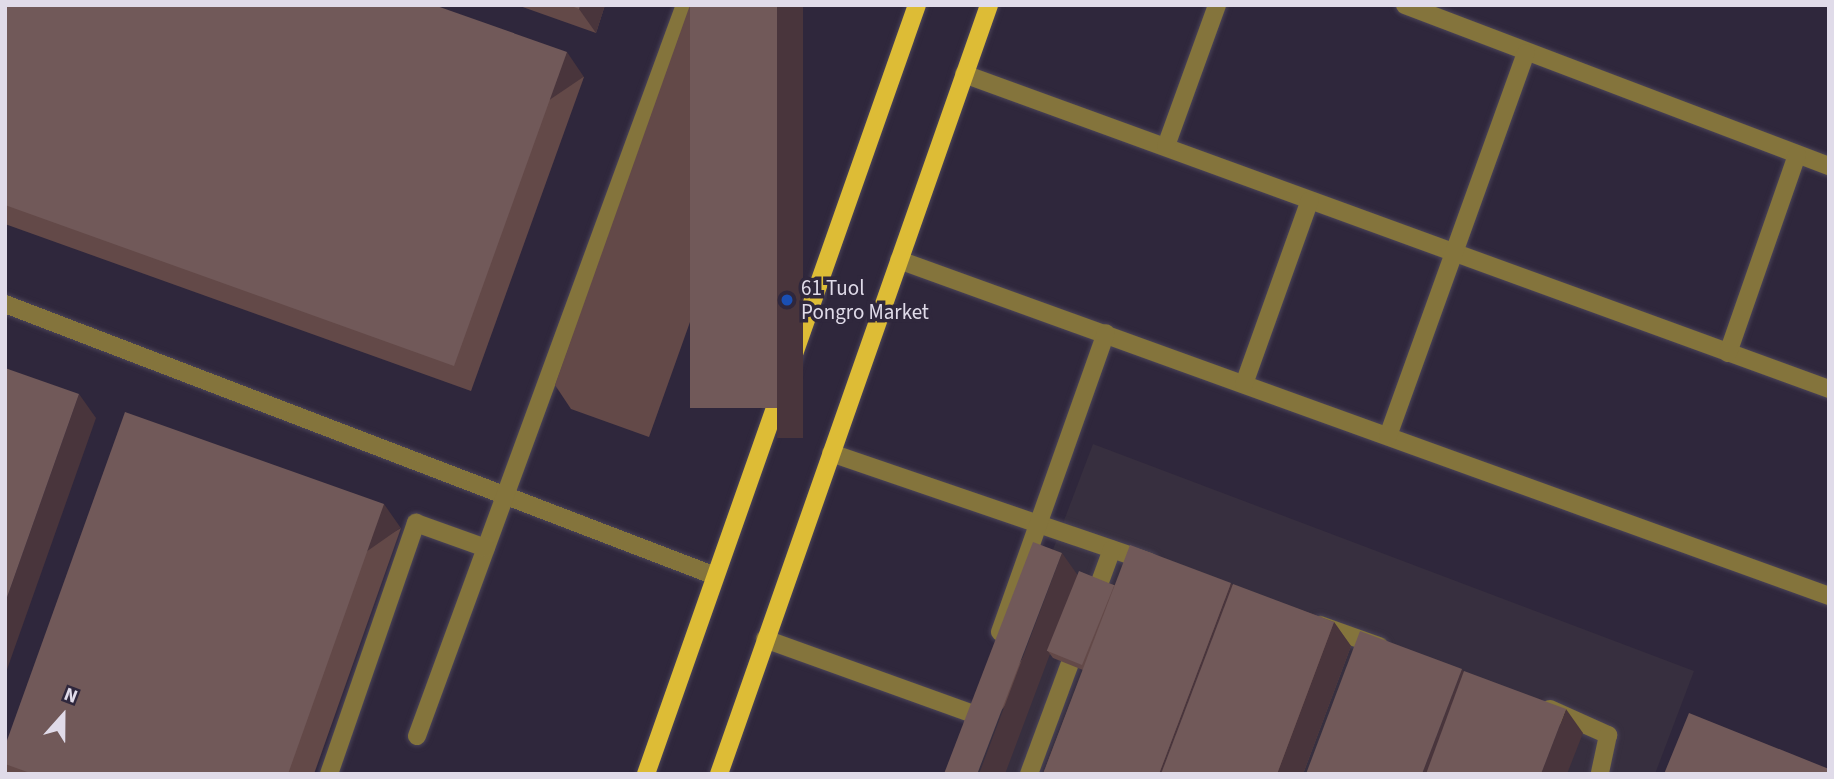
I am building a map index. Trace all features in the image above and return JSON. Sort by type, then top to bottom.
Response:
[{"type":"main road","points":[[646,774],[713,575],[917,5]]},
{"type":"main road","points":[[719,774],[989,5]]},
{"type":"street","points":[[417,736],[685,5]]},
{"type":"street","points":[[1166,146],[1217,5]]},
{"type":"street","points":[[1405,5],[1829,166]]},
{"type":"street","points":[[1388,436],[1526,53]]},
{"type":"street","points":[[964,74],[1829,389]]},
{"type":"street","points":[[1728,353],[1797,155]]},
{"type":"street","points":[[1244,384],[1310,200]]},
{"type":"street","points":[[900,260],[1829,596]]},
{"type":"street","points":[[5,304],[713,575]]},
{"type":"street","points":[[994,649],[1106,333]]},
{"type":"street","points":[[831,453],[1039,522],[1164,568]]},
{"type":"street","points":[[330,774],[416,523],[486,548]]},
{"type":"street","points":[[1029,774],[1112,549]]},
{"type":"street","points":[[1306,620],[1397,653]]},
{"type":"street","points":[[765,639],[971,713]]},
{"type":"street","points":[[962,737],[980,687]]},
{"type":"street","points":[[1526,700],[1604,730],[1611,742],[1600,774]]},
{"type":"shaded area","points":[[1093,444],[1694,671],[1655,774],[968,774]]},
{"type":"building","points":[[5,5],[434,5],[567,52],[454,366],[5,205]]},
{"type":"building","points":[[690,5],[777,5],[777,408],[690,408]]},
{"type":"building","points":[[5,368],[79,394],[5,603]]},
{"type":"building","points":[[125,412],[384,504],[288,774],[33,774],[5,764],[5,746]]},
{"type":"building","points":[[1033,542],[1062,553],[977,774],[944,774]]},
{"type":"building","points":[[1130,545],[1231,583],[1159,774],[1043,774]]},
{"type":"building","points":[[1079,571],[1114,585],[1082,665],[1047,651]]},
{"type":"building","points":[[1233,584],[1334,622],[1277,774],[1161,774]]},
{"type":"building","points":[[1360,631],[1462,669],[1422,774],[1306,774]]},
{"type":"building","points":[[1464,671],[1566,709],[1541,774],[1426,774]]},
{"type":"building","points":[[1689,713],[1829,769],[1829,774],[1664,774]]},
{"type":"place","name":"61 Tuol Pongro Market","points":[[787,300]]}]
